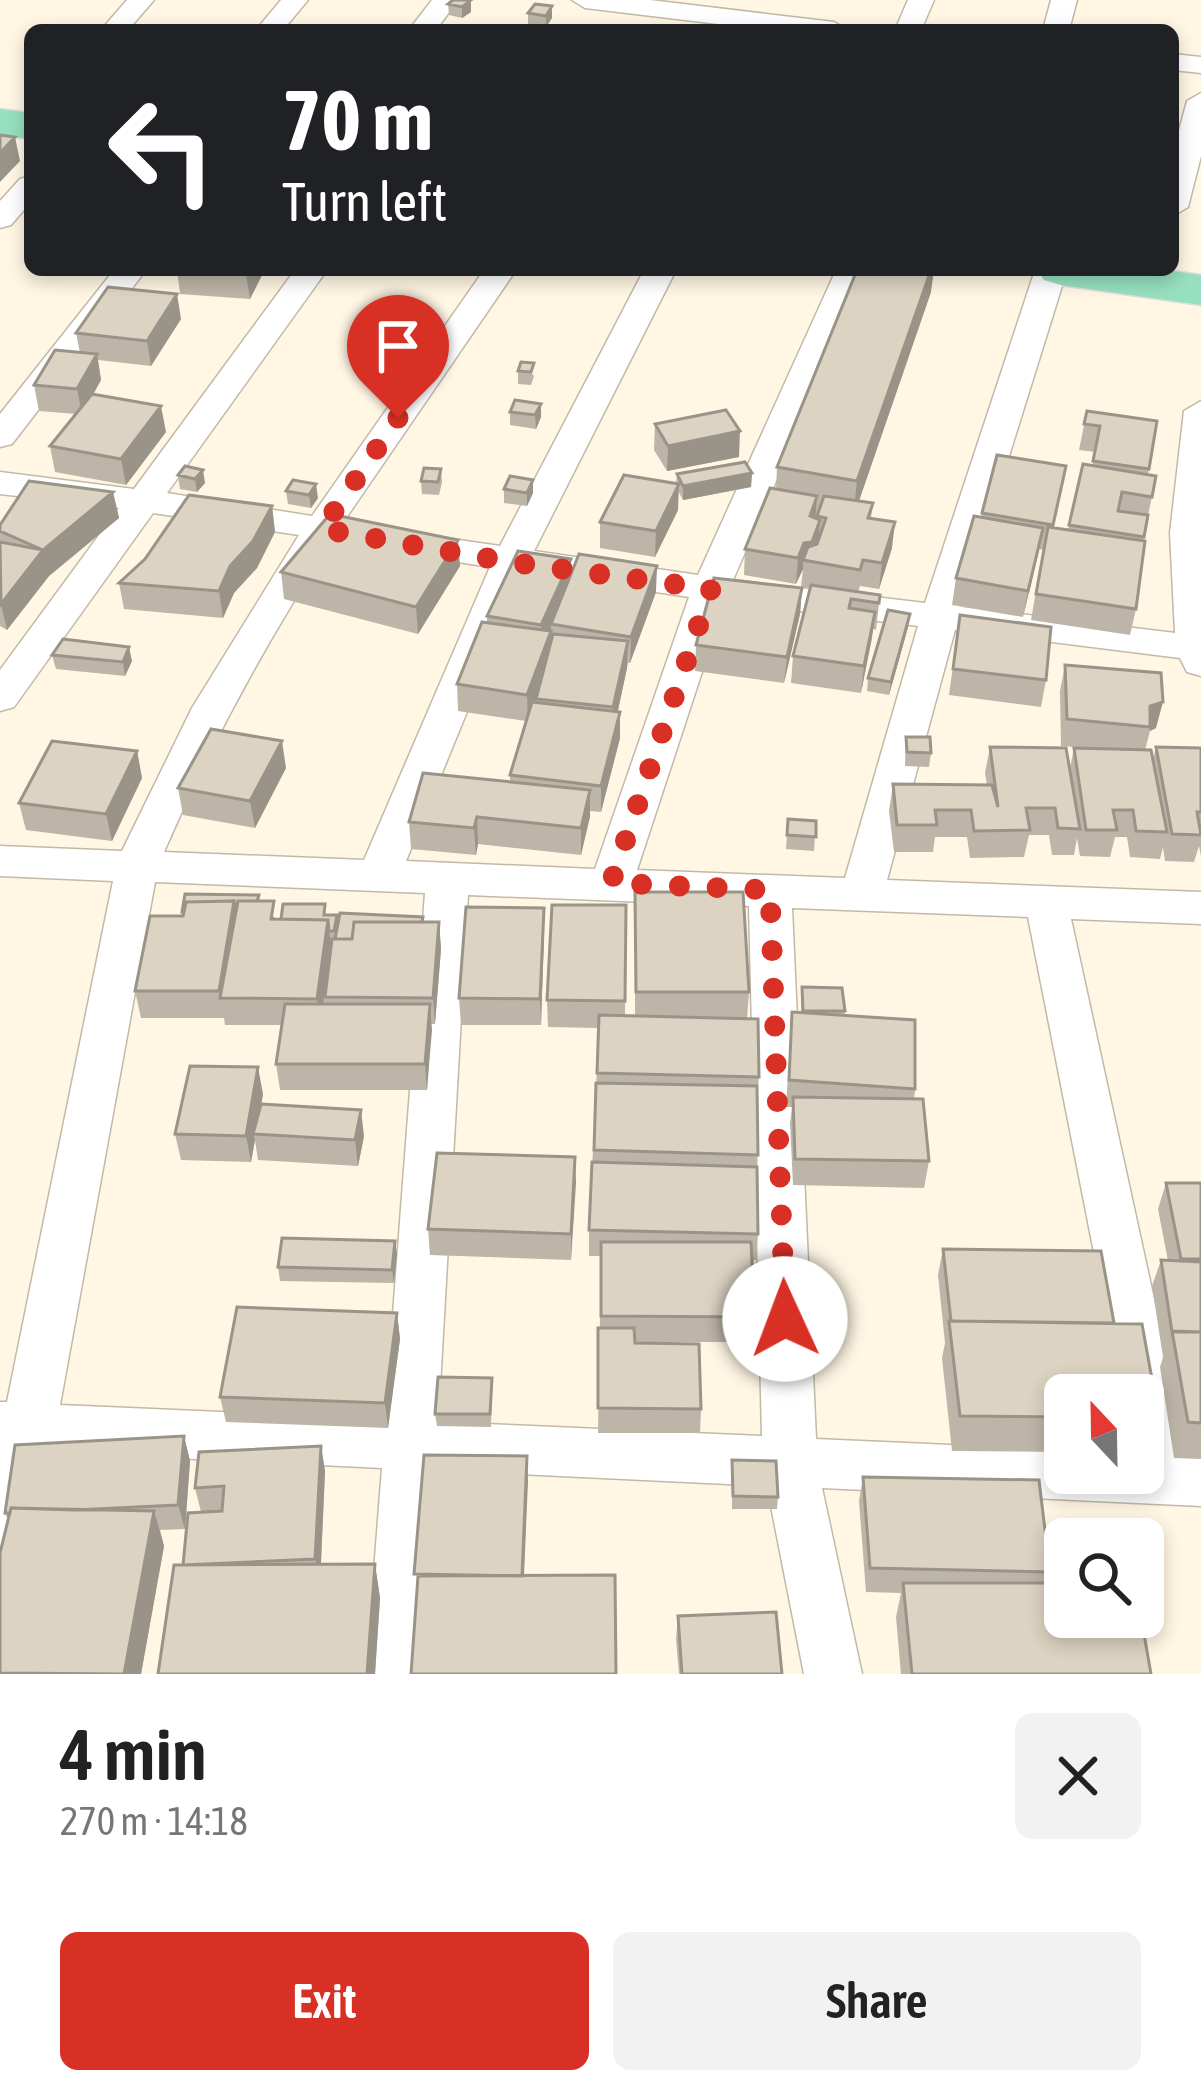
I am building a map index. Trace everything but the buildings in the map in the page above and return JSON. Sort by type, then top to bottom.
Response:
[{"type":"main road","points":[[1120,276],[1170,281]]},
{"type":"street","points":[[119,24],[141,0]]},
{"type":"street","points":[[274,24],[296,0]]},
{"type":"street","points":[[427,24],[445,0]]},
{"type":"street","points":[[599,1],[796,24]]},
{"type":"street","points":[[1179,184],[1201,101]]},
{"type":"street","points":[[0,219],[24,192]]},
{"type":"street","points":[[0,437],[125,276]]},
{"type":"street","points":[[0,698],[307,276]]},
{"type":"street","points":[[0,1579],[13,1427],[137,865],[161,806],[322,529],[496,276]]},
{"type":"street","points":[[379,875],[510,562],[657,276]]},
{"type":"street","points":[[611,883],[711,589],[849,276]]},
{"type":"street","points":[[862,894],[939,619],[1049,276]]},
{"type":"street","points":[[0,483],[141,500],[510,562],[1199,653],[1188,532],[1201,411]]},
{"type":"street","points":[[0,861],[1201,908]]},
{"type":"street","points":[[395,1674],[448,877]]},
{"type":"street","points":[[770,890],[790,1463],[832,1674]]},
{"type":"street","points":[[13,1427],[1184,1480],[1046,901]]},
{"type":"route","points":[[398,418],[322,529],[510,562],[711,589],[611,883],[770,890],[785,1319]]}]
